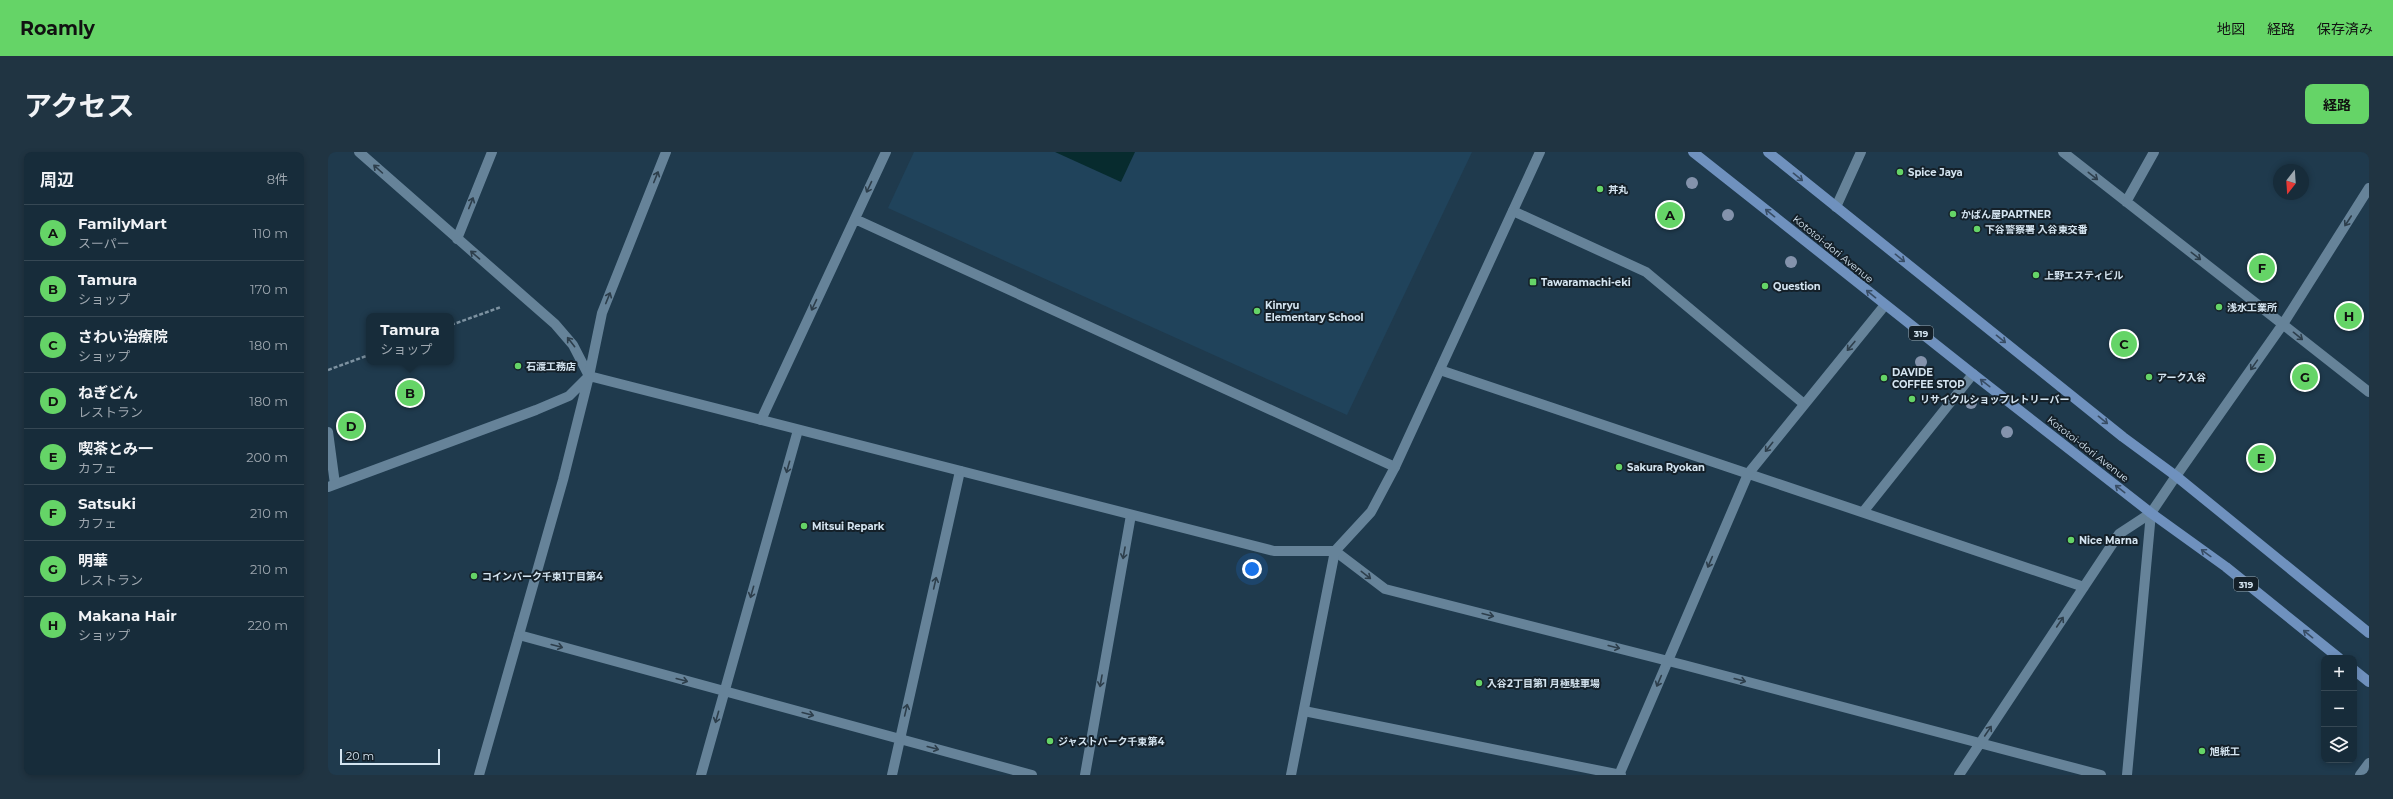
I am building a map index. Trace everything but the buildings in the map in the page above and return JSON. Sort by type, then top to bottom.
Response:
[{"type":"main road","name":"Kototoi-dori Avenue","points":[[1693,152],[1973,374],[2151,513],[2226,567],[2335,655]]},
{"type":"main road","points":[[1768,152],[2123,437],[2176,476],[2369,633]]},
{"type":"main road","points":[[2357,672],[2369,682]]},
{"type":"street","points":[[359,152],[555,324],[574,345],[589,376],[1274,551],[1335,551],[1385,589],[1668,661],[2101,775]]},
{"type":"street","points":[[457,239],[492,152]]},
{"type":"street","points":[[479,775],[519,635],[589,376],[602,313],[666,152]]},
{"type":"street","points":[[760,420],[886,152]]},
{"type":"street","points":[[1292,775],[1335,551],[1371,512],[1395,467],[1540,152]]},
{"type":"street","points":[[1836,208],[1861,152]]},
{"type":"street","points":[[2063,152],[2369,392]]},
{"type":"street","points":[[2126,202],[2154,152]]},
{"type":"street","points":[[1960,775],[2119,534],[2151,513],[2283,324],[2369,188]]},
{"type":"street","points":[[1513,210],[1646,272],[1804,404]]},
{"type":"street","points":[[855,219],[1395,467]]},
{"type":"street","points":[[1304,711],[1620,775],[1748,474],[1885,305]]},
{"type":"street","points":[[1440,370],[2084,587]]},
{"type":"street","points":[[1863,512],[1973,374]]},
{"type":"street","points":[[328,432],[331,486],[536,410],[569,396],[589,376]]},
{"type":"street","points":[[701,775],[798,430]]},
{"type":"street","points":[[892,775],[960,471]]},
{"type":"street","points":[[2126,775],[2151,513]]},
{"type":"street","points":[[1084,775],[1131,514]]},
{"type":"street","points":[[519,635],[1032,775]]},
{"type":"street","points":[[2360,775],[2369,763]]},
{"type":"path","points":[[454,324],[505,305]]},
{"type":"path","points":[[328,370],[366,356]]},
{"type":"shaded area","name":"Kinryu Elementary School","points":[[914,152],[1472,152],[1347,415],[888,208]]},
{"type":"shaded area","points":[[1055,152],[1135,152],[1121,182]]},
{"type":"place","name":"Spice Jaya","points":[[1900,172]]},
{"type":"place","name":"丼丸","points":[[1600,189]]},
{"type":"place","name":"かばん屋PARTNER","points":[[1953,214]]},
{"type":"place","name":"FamilyMart","points":[[1670,215]]},
{"type":"place","name":"下谷警察署 入谷東交番","points":[[1977,229]]},
{"type":"place","name":"Satsuki","points":[[2262,268]]},
{"type":"place","name":"上野エスティビル","points":[[2036,275]]},
{"type":"place","name":"Tawaramachi-eki","points":[[1533,282]]},
{"type":"place","name":"Question","points":[[1765,286]]},
{"type":"place","name":"浅水工業所","points":[[2219,307]]},
{"type":"place","name":"Kinryu Elementary School","points":[[1257,311]]},
{"type":"place","name":"Makana Hair","points":[[2349,316]]},
{"type":"place","name":"さわい治療院","points":[[2124,344]]},
{"type":"place","name":"石渡工務店","points":[[518,366]]},
{"type":"place","name":"アーク入谷","points":[[2149,377]]},
{"type":"place","name":"明華","points":[[2305,377]]},
{"type":"place","name":"DAVIDE COFFEE STOP","points":[[1884,378]]},
{"type":"place","name":"Tamura","points":[[410,393]]},
{"type":"place","name":"リサイクルショップレトリーバー","points":[[1912,399]]},
{"type":"place","name":"ねぎどん","points":[[351,426]]},
{"type":"place","name":"喫茶とみ一","points":[[2261,458]]},
{"type":"place","name":"Sakura Ryokan","points":[[1619,467]]},
{"type":"place","name":"Mitsui Repark","points":[[804,526]]},
{"type":"place","name":"Nice Marna","points":[[2071,540]]},
{"type":"place","name":"コインパーク千束1丁目第4","points":[[474,576]]},
{"type":"place","name":"入谷2丁目第1 月極駐車場","points":[[1479,683]]},
{"type":"place","name":"ジャストパーク千束第4","points":[[1050,741]]},
{"type":"place","name":"旭紙工","points":[[2202,751]]}]
